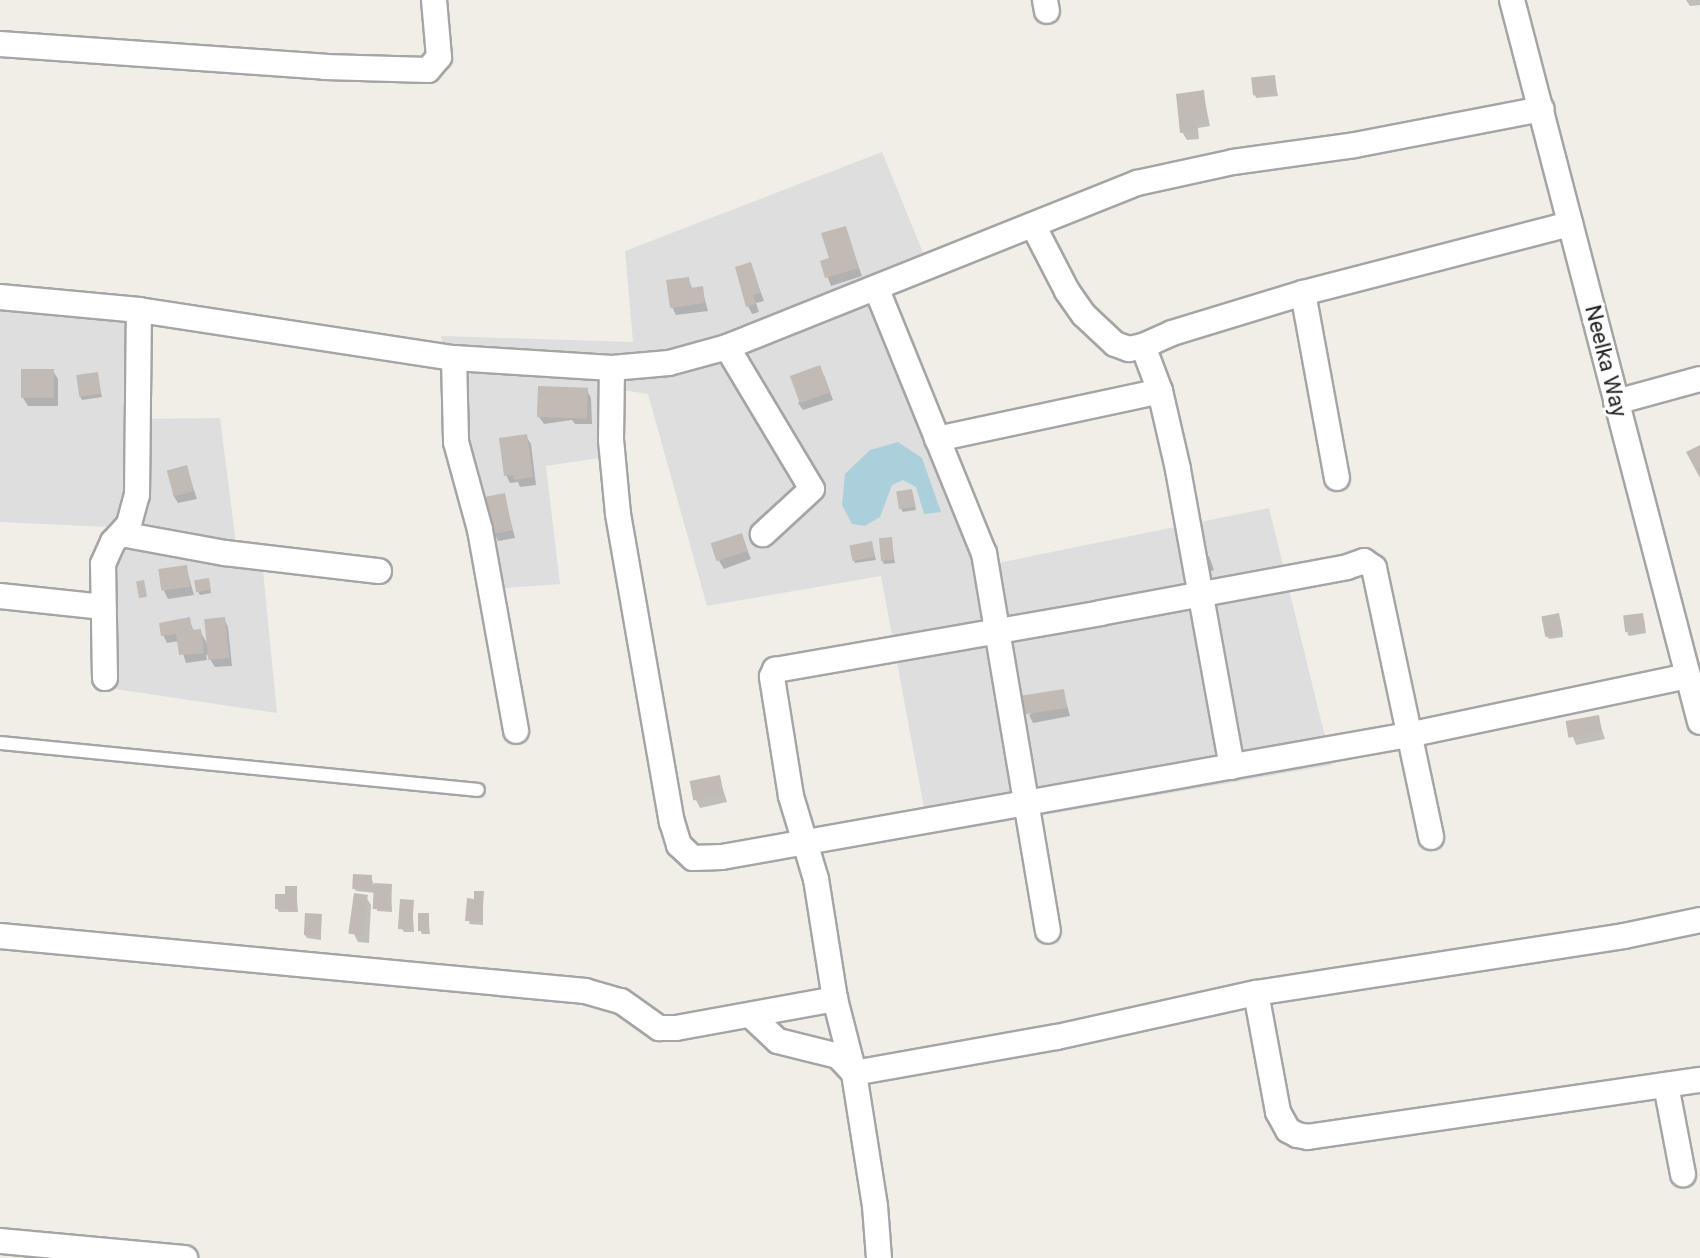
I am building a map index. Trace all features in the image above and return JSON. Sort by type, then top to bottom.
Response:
[{"type":"street","points":[[0,44],[325,67],[428,70],[439,57],[434,0]]},
{"type":"street","name":"Neelka Way","points":[[1512,0],[1616,402],[1690,646],[1688,676],[1700,722]]},
{"type":"street","points":[[0,297],[139,310],[454,358],[612,368],[669,363],[727,347],[877,290],[1137,183],[1233,162],[1355,145],[1542,109]]},
{"type":"street","points":[[1033,225],[1067,291],[1084,315],[1115,344],[1129,349],[1303,293],[1570,224]]},
{"type":"street","points":[[877,290],[984,553],[1048,931]]},
{"type":"street","points":[[1303,293],[1337,478]]},
{"type":"street","points":[[105,678],[103,564],[106,552],[133,514],[137,495],[139,310]]},
{"type":"street","points":[[1143,346],[1160,391],[1232,767]]},
{"type":"street","points":[[727,347],[812,489],[763,534]]},
{"type":"street","points":[[454,358],[456,442],[480,530],[516,731]]},
{"type":"street","points":[[612,368],[611,440],[617,502],[679,845],[684,853],[705,859],[1232,767],[1408,735],[1688,676]]},
{"type":"street","points":[[1616,402],[1700,379]]},
{"type":"street","points":[[937,439],[1160,391]]},
{"type":"street","points":[[121,534],[225,553],[379,571]]},
{"type":"street","points":[[879,1258],[875,1206],[854,1073],[835,999],[824,917],[789,784],[772,677],[775,670],[1347,567],[1364,561],[1372,565],[1431,837]]},
{"type":"street","points":[[0,596],[103,607]]},
{"type":"street","points":[[854,1073],[1057,1037],[1256,993],[1624,936],[1700,920]]},
{"type":"street","points":[[0,936],[585,991],[621,1001],[659,1028],[676,1028],[835,999]]},
{"type":"street","points":[[1256,993],[1278,1112],[1288,1130],[1297,1135],[1308,1137],[1700,1080]]},
{"type":"street","points":[[750,1015],[778,1041],[838,1056],[854,1073]]},
{"type":"street","points":[[1666,1085],[1683,1174]]},
{"type":"street","points":[[0,1241],[185,1258]]},
{"type":"lane","points":[[0,743],[478,790]]},
{"type":"shaded area","points":[[882,152],[931,272],[885,291],[988,565],[1269,508],[1332,765],[929,835],[881,576],[707,606],[648,394],[609,388],[612,456],[546,466],[560,584],[479,590],[441,336],[633,342],[625,251]]},
{"type":"shaded area","points":[[0,292],[136,307],[137,419],[220,418],[236,544],[261,550],[277,713],[115,689],[108,527],[0,522]]},
{"type":"water","points":[[898,442],[922,458],[941,512],[924,514],[916,487],[903,480],[892,485],[880,517],[865,526],[852,524],[842,505],[845,474],[870,450]]},
{"type":"building","points":[[1275,75],[1277,93],[1253,95],[1251,78]]},
{"type":"building","points":[[1204,90],[1207,118],[1195,120],[1196,131],[1180,133],[1176,94]]},
{"type":"building","points":[[846,226],[859,268],[825,278],[820,261],[829,258],[821,233]]},
{"type":"building","points":[[751,262],[761,293],[753,295],[756,304],[746,307],[735,267]]},
{"type":"building","points":[[689,277],[691,288],[703,286],[705,303],[670,308],[666,280]]},
{"type":"building","points":[[820,365],[830,392],[800,403],[790,376]]},
{"type":"building","points":[[21,369],[54,369],[54,398],[21,398]]},
{"type":"building","points":[[98,372],[101,394],[79,397],[76,375]]},
{"type":"building","points":[[538,386],[588,388],[587,419],[537,417]]},
{"type":"building","points":[[527,434],[533,477],[514,480],[513,475],[504,476],[499,438]]},
{"type":"building","points":[[1700,445],[1700,478],[1686,452]]},
{"type":"building","points":[[187,465],[194,491],[174,497],[167,470]]},
{"type":"building","points":[[912,489],[915,507],[899,509],[896,492]]},
{"type":"building","points":[[505,493],[512,530],[493,534],[485,497]]},
{"type":"building","points":[[742,533],[748,551],[716,561],[711,543]]},
{"type":"building","points":[[892,537],[894,560],[881,561],[879,538]]},
{"type":"building","points":[[872,541],[875,557],[852,561],[849,545]]},
{"type":"building","points":[[187,565],[190,587],[161,591],[158,569]]},
{"type":"building","points":[[209,578],[211,590],[196,592],[194,580]]},
{"type":"building","points":[[144,580],[147,597],[139,598],[136,581]]},
{"type":"building","points":[[1559,613],[1563,634],[1545,637],[1541,616]]},
{"type":"building","points":[[1643,613],[1645,630],[1625,632],[1623,615]]},
{"type":"building","points":[[190,617],[192,630],[201,629],[204,653],[179,655],[176,634],[161,636],[159,623]]},
{"type":"building","points":[[225,617],[229,658],[208,660],[204,619]]},
{"type":"building","points":[[1064,689],[1067,708],[1025,714],[1023,696]]},
{"type":"building","points":[[1599,715],[1602,732],[1568,738],[1566,721]]},
{"type":"building","points":[[720,775],[724,795],[693,801],[690,781]]},
{"type":"building","points":[[353,874],[372,875],[371,890],[352,889]]},
{"type":"building","points":[[374,883],[392,884],[391,910],[373,909]]},
{"type":"building","points":[[285,886],[297,886],[297,910],[275,909],[275,894],[285,894]]},
{"type":"building","points":[[474,891],[484,891],[482,922],[465,921],[467,898],[474,899]]},
{"type":"building","points":[[354,893],[368,895],[362,936],[348,934]]},
{"type":"building","points":[[400,899],[414,900],[412,930],[398,929]]},
{"type":"building","points":[[305,913],[322,914],[321,936],[304,935]]},
{"type":"building","points":[[418,913],[429,913],[429,931],[418,931]]}]
